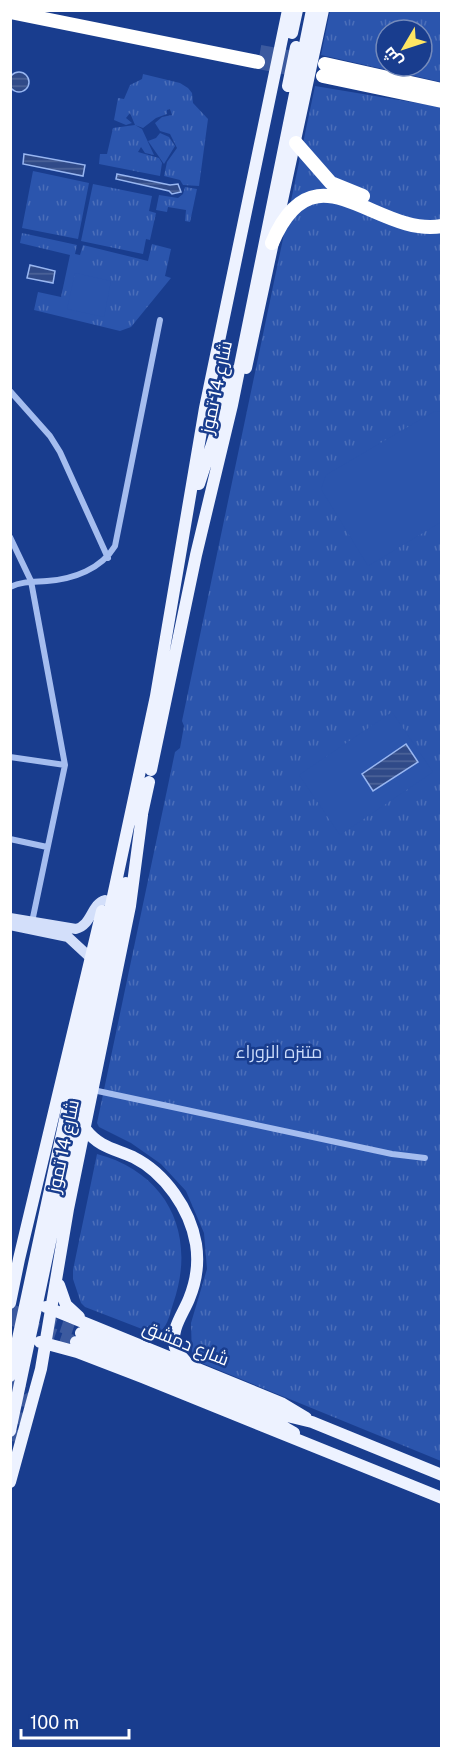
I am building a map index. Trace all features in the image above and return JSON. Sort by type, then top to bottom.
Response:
[{"type":"highway","points":[[10,12],[259,57],[51,10]]},
{"type":"highway","points":[[324,70],[435,90],[441,103]]},
{"type":"highway","points":[[296,143],[331,183],[412,216],[432,219],[441,217]]},
{"type":"highway","points":[[272,243],[289,211],[312,197],[346,199],[410,224],[430,228],[441,226]]},
{"type":"main road","name":"شارع 14 تموز","points":[[98,988],[114,896],[136,815],[150,776],[205,408],[288,10]]},
{"type":"main road","points":[[188,518],[207,441],[297,10]]},
{"type":"main road","name":"شارع 14 تموز","points":[[188,518],[222,408],[303,10]]},
{"type":"main road","name":"شارع 14 تموز","points":[[98,988],[98,966],[114,896],[136,815],[161,697],[232,405],[312,10]]},
{"type":"main road","points":[[232,405],[247,367],[323,10]]},
{"type":"main road","name":"شارع 14 تموز","points":[[10,1482],[41,1368],[40,1342],[47,1308],[57,1278],[68,1209],[130,906],[136,815]]},
{"type":"main road","name":"شارع 14 تموز","points":[[13,1299],[19,1259],[90,956],[114,896]]},
{"type":"main road","points":[[114,896],[130,906]]},
{"type":"main road","points":[[10,1376],[98,988]]},
{"type":"main road","points":[[10,1431],[98,988]]},
{"type":"main road","points":[[86,1130],[99,1144],[133,1157],[155,1173],[173,1193],[188,1219],[196,1245],[197,1266],[190,1297],[174,1334],[176,1347],[187,1363]]},
{"type":"main road","points":[[10,1271],[19,1259]]},
{"type":"main road","points":[[41,1368],[80,1337],[57,1278]]},
{"type":"main road","name":"شارع دمشق","points":[[47,1308],[80,1337],[289,1437],[305,1441],[441,1498]]},
{"type":"main road","name":"شارع دمشق","points":[[80,1337],[279,1414],[312,1422],[441,1475]]},
{"type":"main road","name":"شارع دمشق","points":[[40,1342],[80,1337],[187,1363],[281,1403],[312,1422]]},
{"type":"main road","points":[[413,1486],[420,1473],[441,1475]]},
{"type":"street","points":[[10,587],[31,581],[69,577],[90,570],[108,558],[115,546],[160,320]]},
{"type":"street","points":[[10,392],[38,422],[60,452],[108,558]]},
{"type":"street","points":[[10,537],[31,581],[65,765],[32,922]]},
{"type":"street","points":[[10,757],[65,765]]},
{"type":"street","points":[[10,839],[47,847]]},
{"type":"street","points":[[10,918],[64,928],[82,927],[100,901],[114,896]]},
{"type":"street","points":[[10,925],[68,937],[98,966]]},
{"type":"street","points":[[93,1090],[392,1154],[425,1158]]},
{"type":"green space","points":[[330,11],[441,11],[441,82],[423,78],[434,78],[434,18],[374,18],[374,67],[321,55]]},
{"type":"green space","points":[[143,74],[180,83],[188,88],[192,93],[193,103],[208,119],[199,186],[183,185],[180,180],[164,176],[167,162],[177,148],[170,134],[160,131],[155,123],[162,117],[172,115],[170,109],[167,110],[167,114],[156,118],[143,128],[135,125],[130,113],[126,118],[132,123],[126,125],[114,120],[118,98],[124,99],[130,85],[142,79]]},
{"type":"green space","name":"متنزه الزوراء","points":[[315,86],[441,107],[441,1461],[192,1359],[191,1323],[207,1269],[204,1233],[186,1191],[161,1164],[131,1143],[99,1127],[97,1123],[175,752],[180,748],[184,726],[182,721]]},
{"type":"green space","points":[[135,125],[142,129],[154,155],[145,153],[141,147],[138,152],[159,158],[162,163],[160,176],[99,164],[100,154],[107,154],[113,128]]},
{"type":"green space","points":[[160,133],[169,137],[175,146],[164,164],[148,141],[156,138]]},
{"type":"green space","points":[[33,171],[89,183],[78,239],[22,228]]},
{"type":"green space","points":[[93,184],[152,196],[149,211],[156,213],[150,240],[146,239],[143,254],[81,241]]},
{"type":"green space","points":[[185,187],[197,189],[190,222],[185,221],[186,210],[168,207],[167,212],[156,210],[159,195],[178,198],[183,194]]},
{"type":"green space","points":[[22,233],[77,245],[75,254],[80,255],[83,245],[148,261],[152,244],[171,249],[165,276],[171,278],[131,327],[120,331],[34,310],[38,292],[61,297],[70,255],[20,243]]},
{"type":"green space","points":[[75,273],[111,281],[104,317],[67,309]]},
{"type":"green space","points":[[435,411],[441,412],[441,522],[368,566],[321,489],[326,475]]},
{"type":"green space","points":[[392,712],[433,772],[340,835],[299,775]]},
{"type":"green space","points":[[97,1154],[122,1163],[143,1176],[159,1192],[171,1211],[178,1232],[181,1255],[180,1279],[167,1322],[163,1329],[155,1334],[85,1307],[81,1303],[73,1279]]},
{"type":"shaded area","points":[[19,72],[26,75],[29,82],[26,89],[19,92],[12,89],[9,82],[12,75]]},
{"type":"shaded area","points":[[24,154],[85,165],[83,176],[23,164]]},
{"type":"shaded area","points":[[117,174],[170,185],[178,184],[181,192],[172,194],[169,191],[116,179]]},
{"type":"shaded area","points":[[30,265],[55,271],[53,283],[27,278]]},
{"type":"shaded area","points":[[406,744],[418,762],[373,791],[362,774]]},
{"type":"tunnel","points":[[260,52],[305,60]]},
{"type":"tunnel","points":[[258,62],[303,71]]},
{"type":"tunnel","points":[[10,1310],[81,1333]]},
{"type":"tunnel","points":[[10,1319],[76,1342]]},
{"type":"tunnel","points":[[10,1385],[21,1389],[24,1395],[17,1442]]}]
